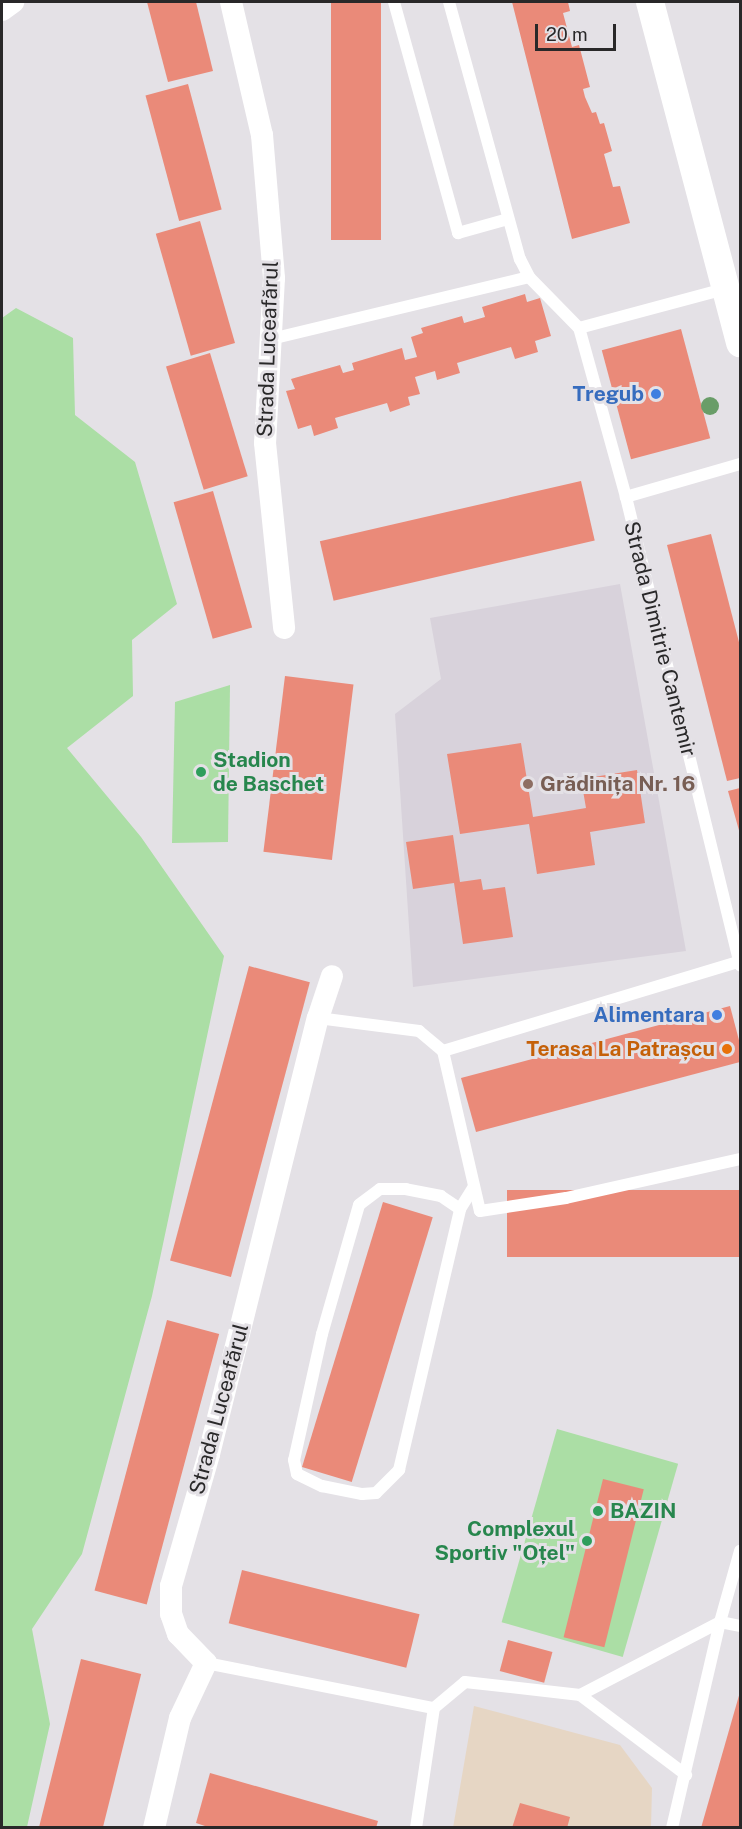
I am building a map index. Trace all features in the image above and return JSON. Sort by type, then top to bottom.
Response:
[{"type":"street","points":[[2,10],[13,2]]},
{"type":"street","name":"Strada Luceafărul","points":[[231,2],[262,135],[274,278],[265,443],[284,628]]},
{"type":"street","points":[[650,2],[741,343]]},
{"type":"street","name":"Strada Luceafărul","points":[[206,1663],[178,1634],[171,1614],[171,1586],[212,1442],[318,1018],[332,976]]},
{"type":"street","points":[[156,1827],[180,1718],[206,1663]]},
{"type":"lane","points":[[394,2],[458,233],[508,219]]},
{"type":"lane","points":[[449,2],[508,219],[529,277],[579,328],[626,497]]},
{"type":"lane","points":[[271,339],[529,277]]},
{"type":"lane","points":[[579,328],[725,289]]},
{"type":"lane","name":"Strada Dimitrie Cantemir","points":[[739,964],[626,497],[741,464]]},
{"type":"lane","points":[[443,1051],[739,964]]},
{"type":"lane","points":[[318,1018],[419,1031],[443,1051],[480,1211],[512,1208],[741,1159]]},
{"type":"lane","points":[[460,1209],[441,1196],[406,1189],[380,1189],[359,1204],[322,1334],[294,1460],[297,1474],[322,1486],[362,1494],[376,1493],[399,1470],[460,1209],[473,1188]]},
{"type":"lane","points":[[672,1827],[720,1622],[741,1551]]},
{"type":"lane","points":[[580,1695],[720,1622],[741,1626]]},
{"type":"lane","points":[[206,1663],[434,1708]]},
{"type":"lane","points":[[416,1827],[434,1708],[465,1682],[580,1695],[686,1775]]},
{"type":"shaded area","name":"Grădinița Nr. 16","points":[[620,584],[686,951],[413,987],[395,714],[441,679],[430,618]]},
{"type":"shaded area","points":[[474,1706],[620,1745],[652,1788],[651,1827],[453,1828]]},
{"type":"green space","points":[[16,308],[73,338],[75,415],[135,462],[177,604],[132,640],[133,696],[67,748],[141,837],[224,956],[152,1296],[82,1554],[32,1629],[50,1724],[27,1827],[2,1828],[2,318]]},
{"type":"green space","name":"Stadion de Baschet","points":[[230,685],[228,842],[172,843],[175,702]]},
{"type":"green space","name":"Complexul Sportiv \"Oțel\"","points":[[557,1429],[678,1464],[623,1657],[502,1622]]},
{"type":"building","points":[[147,2],[196,2],[213,71],[168,82]]},
{"type":"building","points":[[331,2],[381,2],[381,240],[331,240]]},
{"type":"building","points":[[512,2],[568,2],[570,11],[563,13],[572,47],[579,45],[590,87],[583,89],[585,97],[592,113],[596,112],[600,124],[604,123],[612,151],[604,154],[613,187],[620,186],[630,223],[572,239]]},
{"type":"building","points":[[188,84],[222,210],[179,221],[145,95]]},
{"type":"building","points":[[200,221],[235,343],[191,356],[156,234]]},
{"type":"building","points":[[525,294],[527,302],[540,298],[551,336],[535,341],[538,352],[515,359],[511,347],[457,363],[460,373],[437,380],[435,371],[415,377],[420,394],[408,397],[410,405],[390,412],[387,403],[335,418],[338,428],[314,436],[311,425],[298,429],[286,391],[295,389],[291,379],[340,365],[343,373],[354,370],[352,363],[402,348],[405,360],[417,357],[411,337],[423,333],[421,328],[462,316],[464,323],[485,317],[482,307]]},
{"type":"building","name":"Tregub","points":[[681,329],[710,438],[631,459],[602,350]]},
{"type":"building","points":[[210,353],[248,476],[204,490],[166,366]]},
{"type":"building","points":[[581,481],[595,540],[334,601],[320,541]]},
{"type":"building","points":[[213,491],[252,627],[213,639],[174,502]]},
{"type":"building","points":[[711,534],[740,646],[740,778],[727,781],[667,545]]},
{"type":"building","points":[[285,676],[353,684],[332,860],[263,852]]},
{"type":"building","points":[[521,743],[533,817],[586,808],[581,779],[637,770],[645,823],[590,832],[595,865],[537,874],[529,824],[460,834],[447,754]]},
{"type":"building","points":[[740,788],[740,834],[728,791]]},
{"type":"building","points":[[453,835],[460,882],[481,879],[483,890],[505,887],[513,937],[463,944],[454,883],[413,889],[406,842]]},
{"type":"building","points":[[249,966],[310,982],[231,1277],[170,1261]]},
{"type":"building","points":[[730,1006],[740,1044],[740,1062],[476,1132],[461,1078]]},
{"type":"building","points":[[507,1190],[740,1190],[740,1257],[507,1257]]},
{"type":"building","points":[[383,1202],[433,1217],[352,1482],[302,1467]]},
{"type":"building","points":[[167,1320],[219,1334],[147,1604],[95,1590]]},
{"type":"building","points":[[603,1479],[644,1489],[604,1647],[564,1637]]},
{"type":"building","points":[[242,1570],[420,1614],[406,1668],[229,1623]]},
{"type":"building","points":[[508,1640],[552,1652],[544,1683],[500,1671]]},
{"type":"building","points":[[81,1659],[141,1674],[103,1828],[39,1828]]},
{"type":"building","points":[[740,1692],[740,1828],[701,1828]]},
{"type":"building","points":[[210,1773],[378,1821],[376,1828],[211,1828],[196,1823]]},
{"type":"building","points":[[520,1803],[570,1817],[567,1828],[512,1828]]},
{"type":"place","name":"Tregub","points":[[656,394]]},
{"type":"place","name":"Stadion de Baschet","points":[[201,772]]},
{"type":"place","name":"Grădinița Nr. 16","points":[[528,784]]},
{"type":"place","name":"Alimentara","points":[[717,1015]]},
{"type":"place","name":"Terasa La Patrașcu","points":[[727,1049]]},
{"type":"place","name":"BAZIN","points":[[598,1511]]},
{"type":"place","name":"Complexul Sportiv \"Oțel\"","points":[[587,1541]]}]
